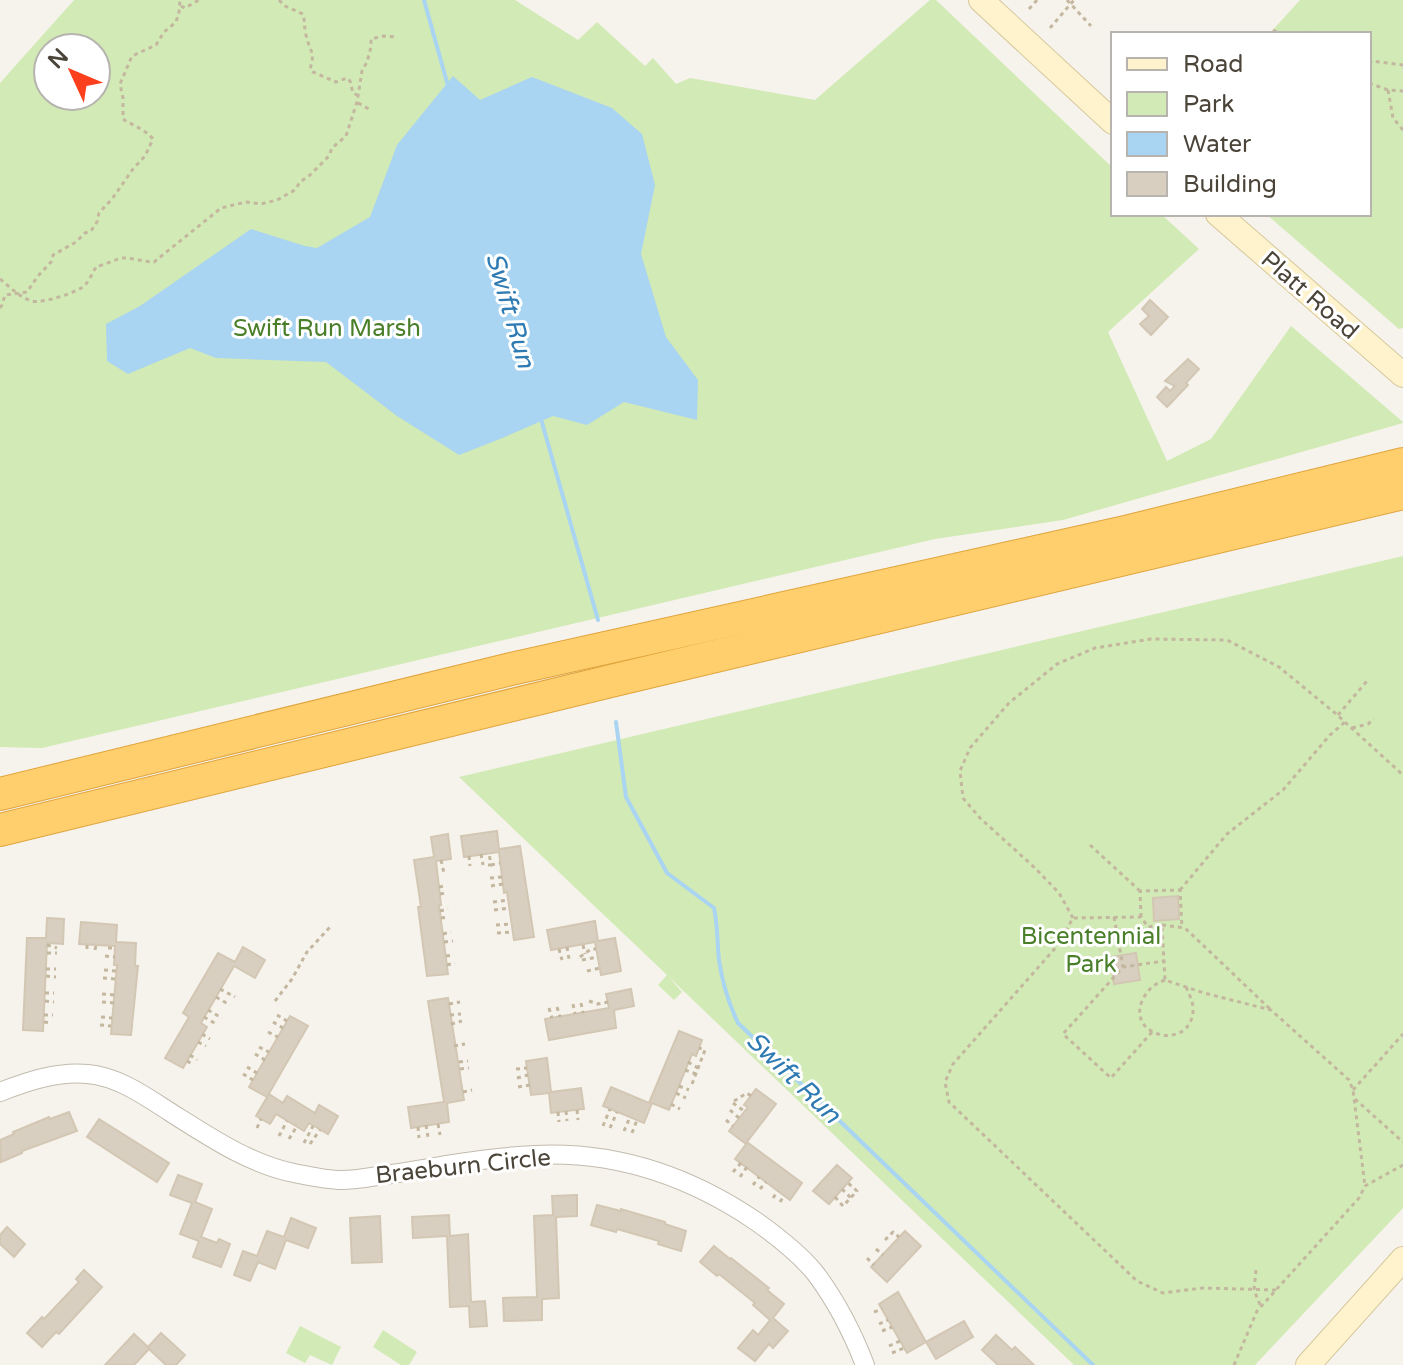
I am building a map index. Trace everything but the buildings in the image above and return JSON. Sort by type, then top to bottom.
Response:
[{"type":"highway","points":[[0,794],[511,669],[1125,532],[1403,464]]},
{"type":"highway","points":[[0,830],[1403,493]]},
{"type":"main road","points":[[981,0],[1111,120]]},
{"type":"main road","name":"Platt Road","points":[[1220,216],[1403,375]]},
{"type":"main road","points":[[1308,1365],[1403,1259]]},
{"type":"street","name":"Braeburn Circle","points":[[0,1092],[43,1077],[93,1074],[115,1080],[141,1093],[253,1160],[293,1173],[343,1180],[535,1155],[586,1155],[651,1169],[707,1192],[781,1239],[815,1274],[838,1308],[865,1365]]},
{"type":"path","points":[[179,3],[185,8],[199,0]]},
{"type":"path","points":[[279,0],[305,18],[306,35],[313,53],[310,69],[336,82],[347,78],[353,93],[357,95]]},
{"type":"path","points":[[1029,9],[1037,0]]},
{"type":"path","points":[[1050,28],[1071,1],[1091,26]]},
{"type":"path","points":[[0,308],[5,295],[25,292],[51,262],[53,255],[91,231],[99,213],[153,143],[148,132],[123,119],[120,84],[132,56],[156,45],[164,32],[176,22],[179,3]]},
{"type":"path","points":[[1273,30],[1277,32]]},
{"type":"path","points":[[0,279],[29,300],[38,303],[53,299],[86,285],[96,267],[122,258],[154,262],[221,208],[246,202],[261,204],[295,190],[346,136],[371,39],[396,37]]},
{"type":"path","points":[[1371,62],[1403,65]]},
{"type":"path","points":[[1371,84],[1403,91]]},
{"type":"path","points":[[1388,90],[1393,118],[1403,130]]},
{"type":"path","points":[[357,102],[369,109]]},
{"type":"path","points":[[1073,918],[1059,893],[963,798],[960,771],[970,748],[1009,703],[1057,664],[1095,648],[1151,639],[1227,640],[1279,667],[1338,715],[1403,775]]},
{"type":"path","points":[[1338,715],[1367,681]]},
{"type":"path","points":[[1352,728],[1374,719]]},
{"type":"path","points":[[1182,928],[1180,890],[1227,834],[1283,790],[1345,722]]},
{"type":"path","points":[[1090,845],[1140,891],[1180,890]]},
{"type":"path","points":[[487,865],[489,853]]},
{"type":"path","points":[[481,854],[487,865]]},
{"type":"path","points":[[469,856],[470,866]]},
{"type":"path","points":[[439,862],[441,871]]},
{"type":"path","points":[[487,865],[500,863]]},
{"type":"path","points":[[490,878],[502,877]]},
{"type":"path","points":[[491,886],[503,884]]},
{"type":"path","points":[[439,887],[445,886]]},
{"type":"path","points":[[1140,891],[1141,917],[1148,927],[1185,928],[1349,1080],[1353,1090],[1365,1186],[1359,1198],[1257,1311],[1234,1365]]},
{"type":"path","points":[[440,894],[446,893]]},
{"type":"path","points":[[493,902],[508,900]]},
{"type":"path","points":[[494,910],[509,908]]},
{"type":"path","points":[[440,911],[448,909]]},
{"type":"path","points":[[441,918],[449,917]]},
{"type":"path","points":[[1114,917],[1123,967]]},
{"type":"path","points":[[1073,918],[1141,917]]},
{"type":"path","points":[[1073,918],[1058,945],[953,1064],[945,1082],[949,1102],[1137,1281],[1163,1293],[1203,1288],[1276,1290]]},
{"type":"path","points":[[496,925],[511,924]]},
{"type":"path","points":[[1162,925],[1165,980]]},
{"type":"path","points":[[275,1001],[307,952],[330,927]]},
{"type":"path","points":[[443,934],[451,932]]},
{"type":"path","points":[[497,933],[512,932]]},
{"type":"path","points":[[444,942],[453,941]]},
{"type":"path","points":[[582,957],[594,949],[591,943]]},
{"type":"path","points":[[582,957],[583,945]]},
{"type":"path","points":[[47,953],[53,947]]},
{"type":"path","points":[[567,947],[569,959]]},
{"type":"path","points":[[107,948],[115,948]]},
{"type":"path","points":[[559,949],[562,960]]},
{"type":"path","points":[[446,956],[454,955]]},
{"type":"path","points":[[105,956],[115,957]]},
{"type":"path","points":[[582,957],[598,957]]},
{"type":"path","points":[[1152,1032],[1111,1078],[1063,1034],[1123,967],[1164,961]]},
{"type":"path","points":[[447,965],[455,963]]},
{"type":"path","points":[[587,971],[600,968]]},
{"type":"path","points":[[46,969],[56,969]]},
{"type":"path","points":[[104,970],[116,971]]},
{"type":"path","points":[[46,976],[56,977]]},
{"type":"path","points":[[103,978],[116,979]]},
{"type":"path","points":[[1186,987],[1193,1011],[1189,1022],[1175,1034],[1167,1036],[1152,1032],[1142,1019],[1141,1003],[1153,986],[1165,980],[1271,1010]]},
{"type":"path","points":[[220,989],[235,997]]},
{"type":"path","points":[[45,993],[54,993]]},
{"type":"path","points":[[102,994],[115,995]]},
{"type":"path","points":[[216,997],[230,1005]]},
{"type":"path","points":[[45,1001],[54,1002]]},
{"type":"path","points":[[589,1001],[598,1004],[606,1002],[606,1008]]},
{"type":"path","points":[[102,1002],[115,1003]]},
{"type":"path","points":[[449,1004],[460,1002]]},
{"type":"path","points":[[581,1003],[583,1013]]},
{"type":"path","points":[[573,1004],[575,1014]]},
{"type":"path","points":[[598,1004],[599,1010]]},
{"type":"path","points":[[557,1007],[560,1017]]},
{"type":"path","points":[[549,1008],[552,1018]]},
{"type":"path","points":[[208,1010],[222,1018]]},
{"type":"path","points":[[450,1015],[461,1014]]},
{"type":"path","points":[[44,1015],[53,1015]]},
{"type":"path","points":[[277,1015],[287,1021]]},
{"type":"path","points":[[101,1017],[112,1018]]},
{"type":"path","points":[[204,1017],[218,1025]]},
{"type":"path","points":[[451,1024],[462,1021]]},
{"type":"path","points":[[44,1022],[52,1023]]},
{"type":"path","points":[[273,1022],[283,1028]]},
{"type":"path","points":[[100,1025],[111,1026]]},
{"type":"path","points":[[268,1032],[278,1037]]},
{"type":"path","points":[[202,1034],[210,1039]]},
{"type":"path","points":[[1353,1090],[1403,1034]]},
{"type":"path","points":[[198,1042],[206,1046]]},
{"type":"path","points":[[454,1046],[465,1044]]},
{"type":"path","points":[[259,1047],[269,1052]]},
{"type":"path","points":[[692,1084],[705,1050],[699,1048]]},
{"type":"path","points":[[255,1054],[265,1060]]},
{"type":"path","points":[[190,1055],[197,1060]]},
{"type":"path","points":[[187,1061],[194,1065]]},
{"type":"path","points":[[459,1062],[468,1061]]},
{"type":"path","points":[[688,1062],[698,1068]]},
{"type":"path","points":[[247,1067],[257,1073]]},
{"type":"path","points":[[460,1069],[469,1068]]},
{"type":"path","points":[[516,1069],[527,1068]]},
{"type":"path","points":[[685,1070],[696,1074]]},
{"type":"path","points":[[243,1074],[253,1080]]},
{"type":"path","points":[[517,1078],[528,1075]]},
{"type":"path","points":[[518,1087],[530,1085]]},
{"type":"path","points":[[679,1086],[689,1090]]},
{"type":"path","points":[[463,1092],[472,1090]]},
{"type":"path","points":[[676,1093],[686,1098]]},
{"type":"path","points":[[744,1111],[733,1102],[747,1093],[751,1096]]},
{"type":"path","points":[[1354,1098],[1403,1142]]},
{"type":"path","points":[[671,1104],[680,1109]]},
{"type":"path","points":[[603,1126],[610,1109]]},
{"type":"path","points":[[577,1110],[578,1120]]},
{"type":"path","points":[[730,1110],[739,1118]]},
{"type":"path","points":[[566,1111],[567,1121]]},
{"type":"path","points":[[558,1112],[559,1122]]},
{"type":"path","points":[[610,1128],[617,1112]]},
{"type":"path","points":[[624,1131],[630,1117]]},
{"type":"path","points":[[257,1128],[261,1119]]},
{"type":"path","points":[[632,1133],[637,1120]]},
{"type":"path","points":[[726,1120],[733,1126]]},
{"type":"path","points":[[279,1136],[287,1121]]},
{"type":"path","points":[[438,1124],[440,1135]]},
{"type":"path","points":[[426,1125],[428,1137]]},
{"type":"path","points":[[289,1139],[297,1126]]},
{"type":"path","points":[[304,1143],[313,1126]]},
{"type":"path","points":[[418,1127],[419,1138]]},
{"type":"path","points":[[310,1144],[320,1130]]},
{"type":"path","points":[[733,1172],[741,1163]]},
{"type":"path","points":[[1365,1186],[1403,1165]]},
{"type":"path","points":[[740,1177],[747,1167]]},
{"type":"path","points":[[753,1185],[759,1177]]},
{"type":"path","points":[[760,1189],[766,1182]]},
{"type":"path","points":[[835,1197],[843,1206],[851,1198],[857,1191],[848,1183]]},
{"type":"path","points":[[842,1189],[851,1198]]},
{"type":"path","points":[[773,1198],[778,1191]]},
{"type":"path","points":[[780,1202],[784,1196]]},
{"type":"path","points":[[894,1243],[886,1239],[893,1232],[899,1237]]},
{"type":"path","points":[[876,1249],[883,1255]]},
{"type":"path","points":[[867,1258],[874,1265]]},
{"type":"path","points":[[1256,1270],[1254,1290],[1261,1307]]},
{"type":"path","points":[[874,1312],[882,1309]]},
{"type":"path","points":[[879,1324],[888,1320]]},
{"type":"path","points":[[882,1331],[892,1327]]},
{"type":"path","points":[[889,1346],[900,1341]]},
{"type":"path","points":[[892,1353],[904,1348]]},
{"type":"green space","name":"Swift Run Marsh","points":[[74,0],[515,0],[578,40],[597,22],[645,66],[653,58],[676,84],[690,78],[815,100],[930,0],[936,0],[1111,166],[1111,216],[1163,216],[1199,249],[1108,332],[1167,461],[1211,439],[1291,326],[1403,422],[1063,520],[935,539],[42,748],[0,747],[0,83],[32,47],[32,112],[112,112],[112,32],[45,32]]},
{"type":"green space","points":[[1300,0],[1403,0],[1403,328],[1399,329],[1268,216],[1371,216],[1371,32],[1271,32]]},
{"type":"green space","name":"Bicentennial Park","points":[[1403,556],[1403,1208],[1255,1365],[1074,1365],[669,977],[682,992],[674,1000],[658,985],[667,975],[459,777]]},
{"type":"green space","points":[[300,1326],[341,1347],[332,1365],[310,1355],[305,1363],[286,1353]]},
{"type":"green space","points":[[383,1330],[417,1352],[409,1365],[401,1365],[373,1347]]},
{"type":"water","points":[[453,76],[480,100],[532,77],[612,108],[642,134],[655,185],[641,254],[666,337],[698,380],[697,420],[624,402],[587,425],[553,416],[459,455],[397,416],[326,362],[216,358],[190,348],[128,374],[107,361],[106,324],[140,306],[251,229],[317,248],[370,217],[397,145]]},
{"type":"waterway","name":"Swift Run","points":[[424,0],[448,86]]},
{"type":"waterway","name":"Swift Run","points":[[541,419],[598,620]]},
{"type":"waterway","name":"Swift Run","points":[[616,722],[626,797],[667,873],[714,908],[722,976],[738,1023],[1093,1365]]}]
